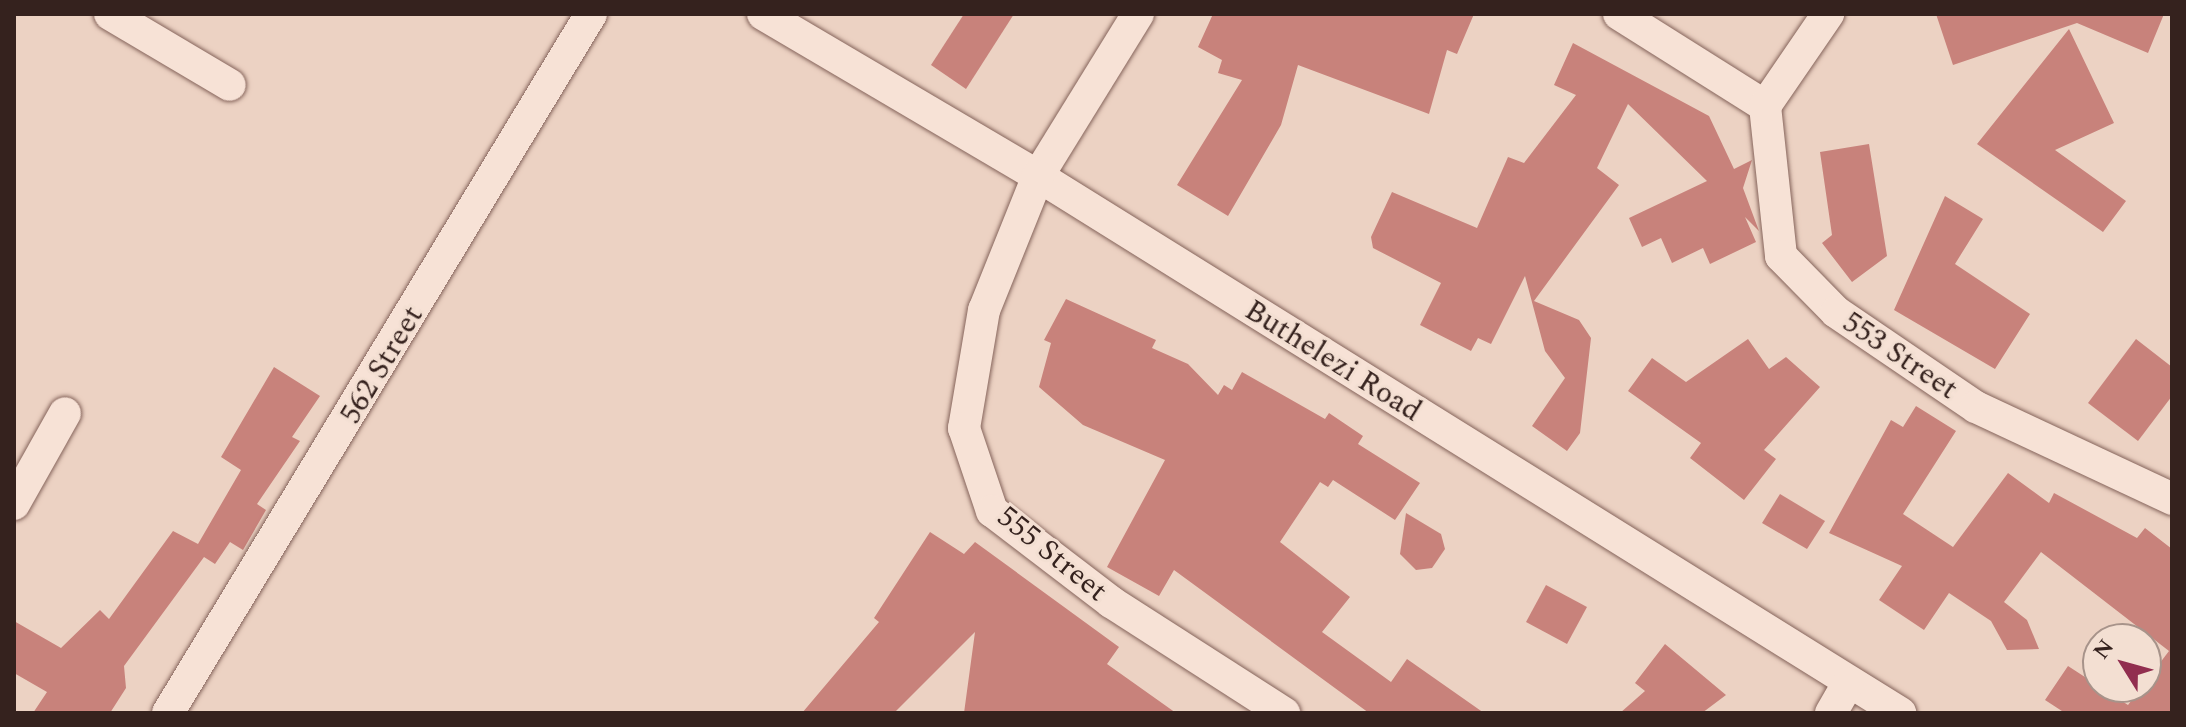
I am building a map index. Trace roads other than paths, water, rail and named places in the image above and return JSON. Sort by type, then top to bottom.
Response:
[{"type":"street","points":[[110,14],[230,85]]},
{"type":"street","name":"562 Street","points":[[168,713],[591,14]]},
{"type":"street","name":"Buthelezi Road","points":[[763,14],[1038,176],[1900,713]]},
{"type":"street","name":"555 Street","points":[[1138,14],[1038,176],[984,310],[964,428],[992,511],[1111,602],[1284,713]]},
{"type":"street","points":[[1619,14],[1765,106],[1828,14]]},
{"type":"street","name":"553 Street","points":[[1765,106],[1781,256],[1836,312],[1976,407],[2172,499]]},
{"type":"street","points":[[14,504],[65,413]]},
{"type":"street","points":[[1831,713],[1848,683]]}]
